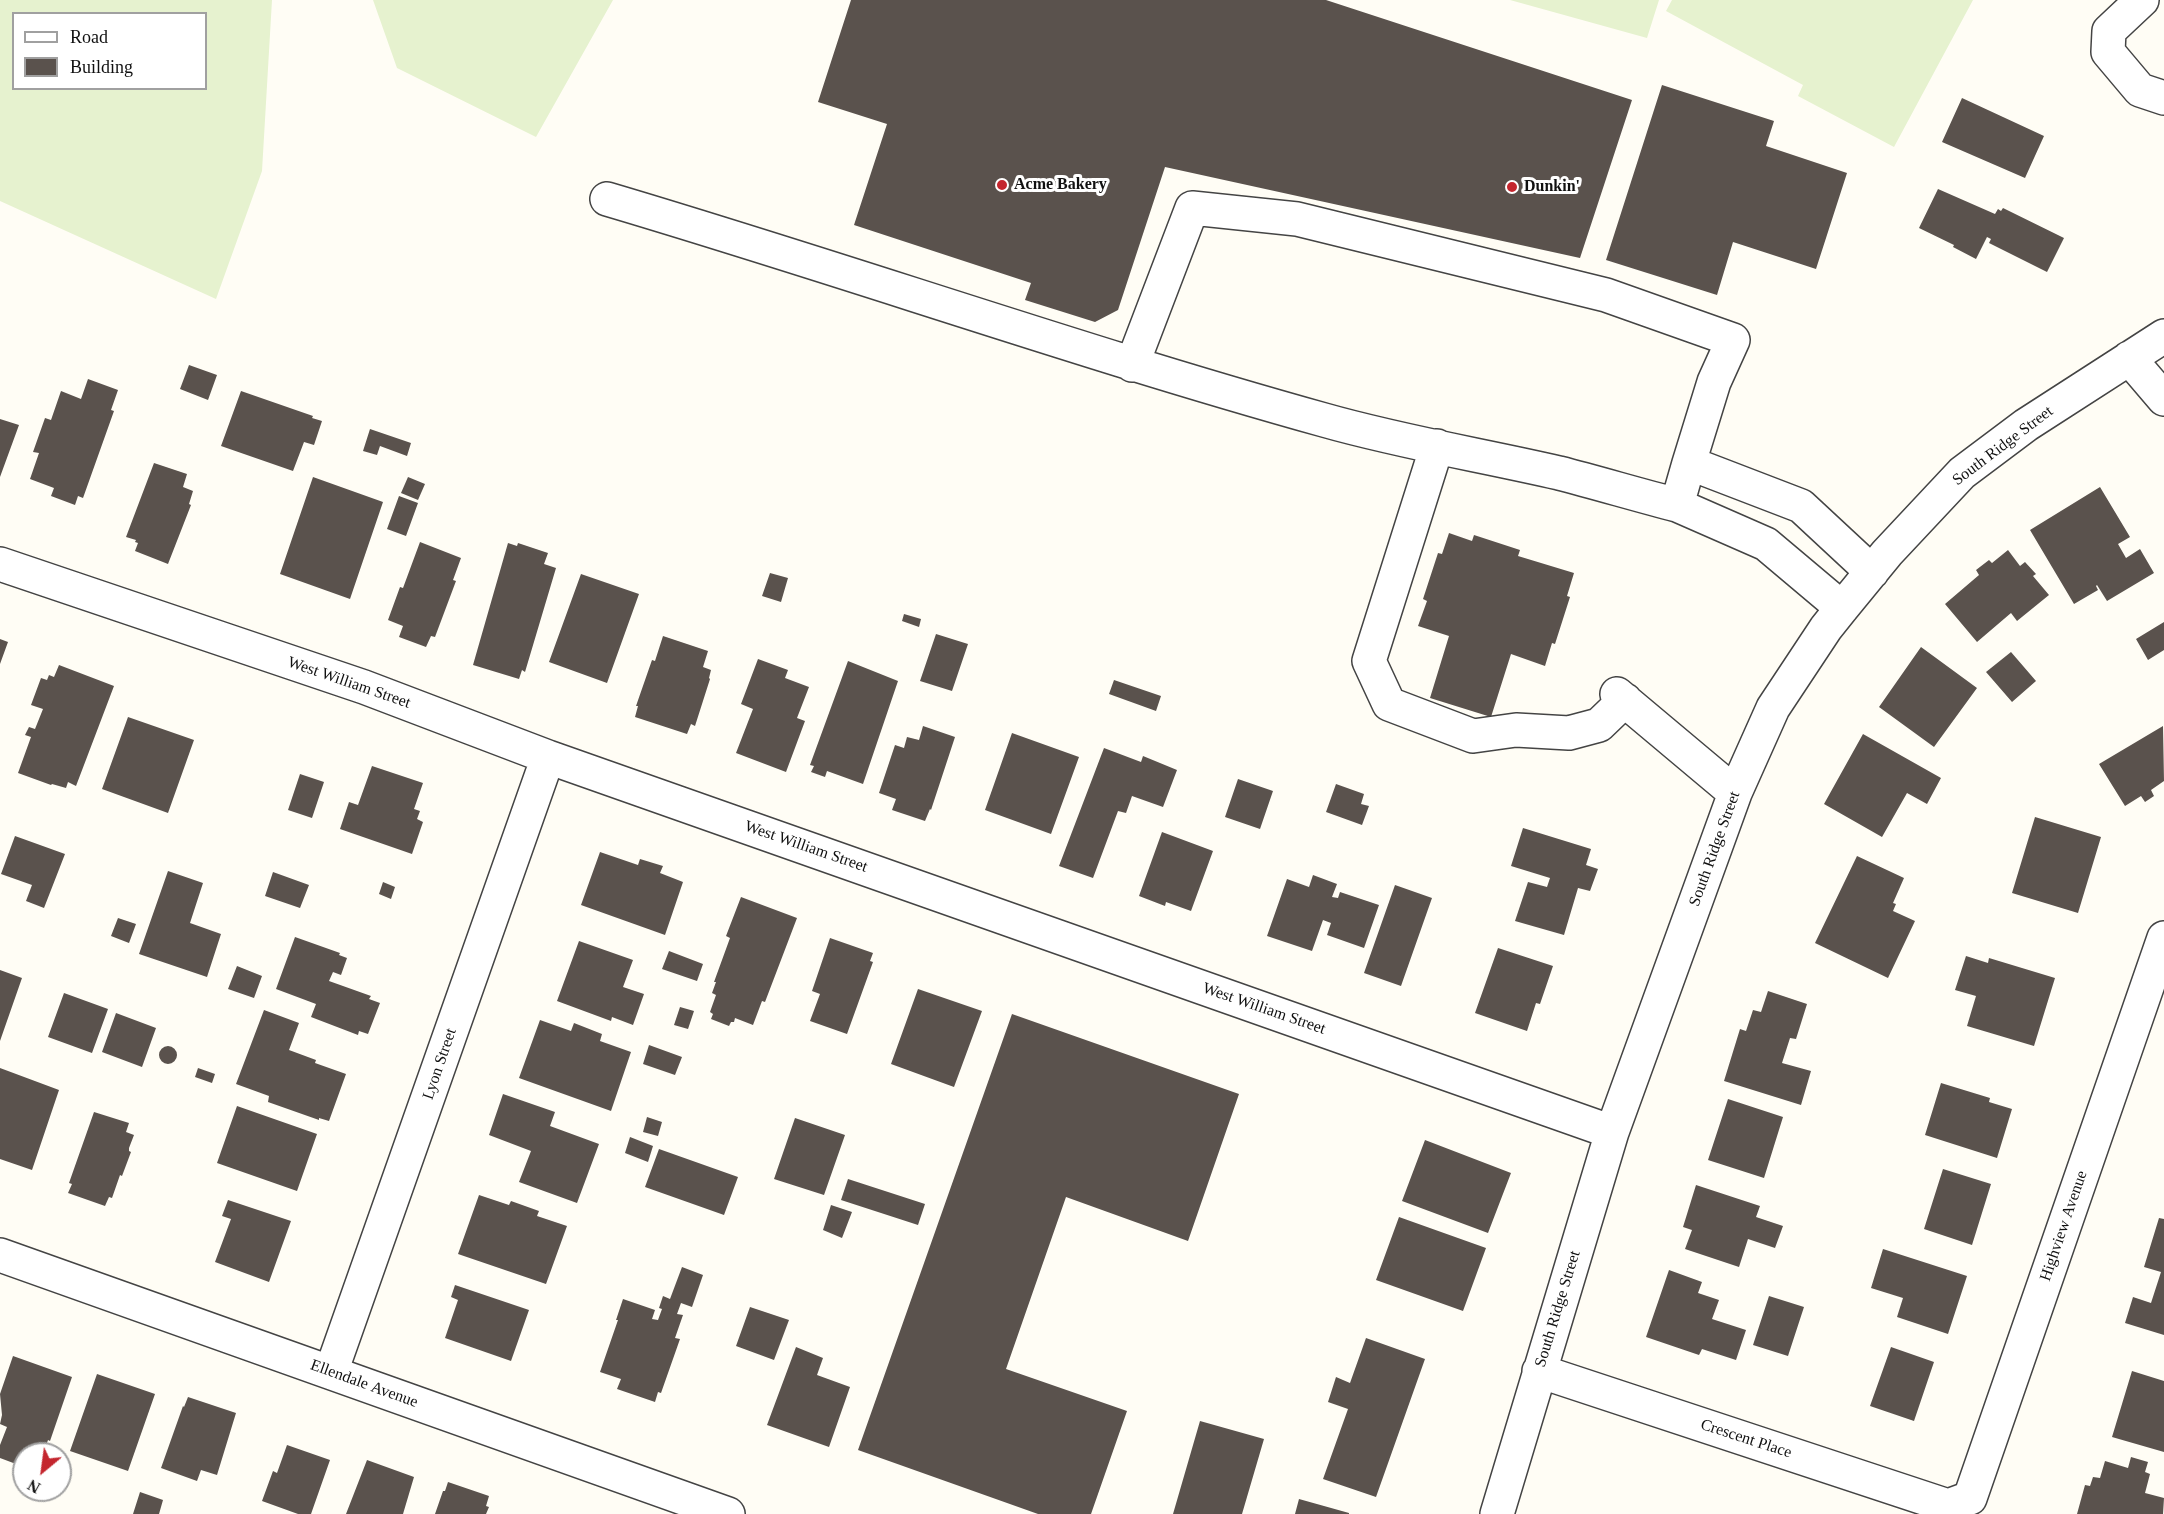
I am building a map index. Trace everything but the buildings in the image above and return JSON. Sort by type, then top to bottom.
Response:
[{"type":"street","points":[[2142,0],[2109,31],[2108,52],[2140,90],[2164,99]]},
{"type":"street","points":[[608,199],[740,238],[1132,365],[1326,421],[1562,474],[1677,505],[1766,544],[1842,608]]},
{"type":"street","points":[[1132,365],[1192,208],[1297,219],[1606,295],[1733,340],[1714,382],[1677,505]]},
{"type":"street","name":"South Ridge Street","points":[[1497,1514],[1612,1132],[1735,793],[1773,708],[1826,628],[1842,608],[1887,553],[1962,473],[2026,425],[2164,336]]},
{"type":"street","points":[[2129,358],[2164,399]]},
{"type":"street","points":[[1437,446],[1369,661],[1389,704],[1473,736],[1516,730],[1569,733],[1599,725],[1621,697],[1735,793]]},
{"type":"street","points":[[1689,464],[1801,506],[1872,572]]},
{"type":"street","name":"West William Street","points":[[0,564],[364,687],[548,757],[1612,1132]]},
{"type":"street","name":"Lyon Street","points":[[331,1372],[548,757]]},
{"type":"street","name":"Highview Avenue","points":[[1953,1504],[1970,1498],[2164,938]]},
{"type":"street","name":"Ellendale Avenue","points":[[0,1255],[728,1514]]},
{"type":"street","name":"Crescent Place","points":[[1539,1371],[1948,1506],[1953,1504]]},
{"type":"green space","points":[[0,0],[272,0],[262,171],[216,299],[0,201]]},
{"type":"green space","points":[[373,0],[613,0],[536,137],[397,68]]},
{"type":"green space","points":[[1510,0],[1659,0],[1647,38]]},
{"type":"green space","points":[[1672,0],[1973,0],[1894,147],[1798,96],[1803,85],[1666,11]]},
{"type":"place","name":"Acme Bakery","points":[[1002,185]]},
{"type":"place","name":"Dunkin'","points":[[1512,187]]}]
